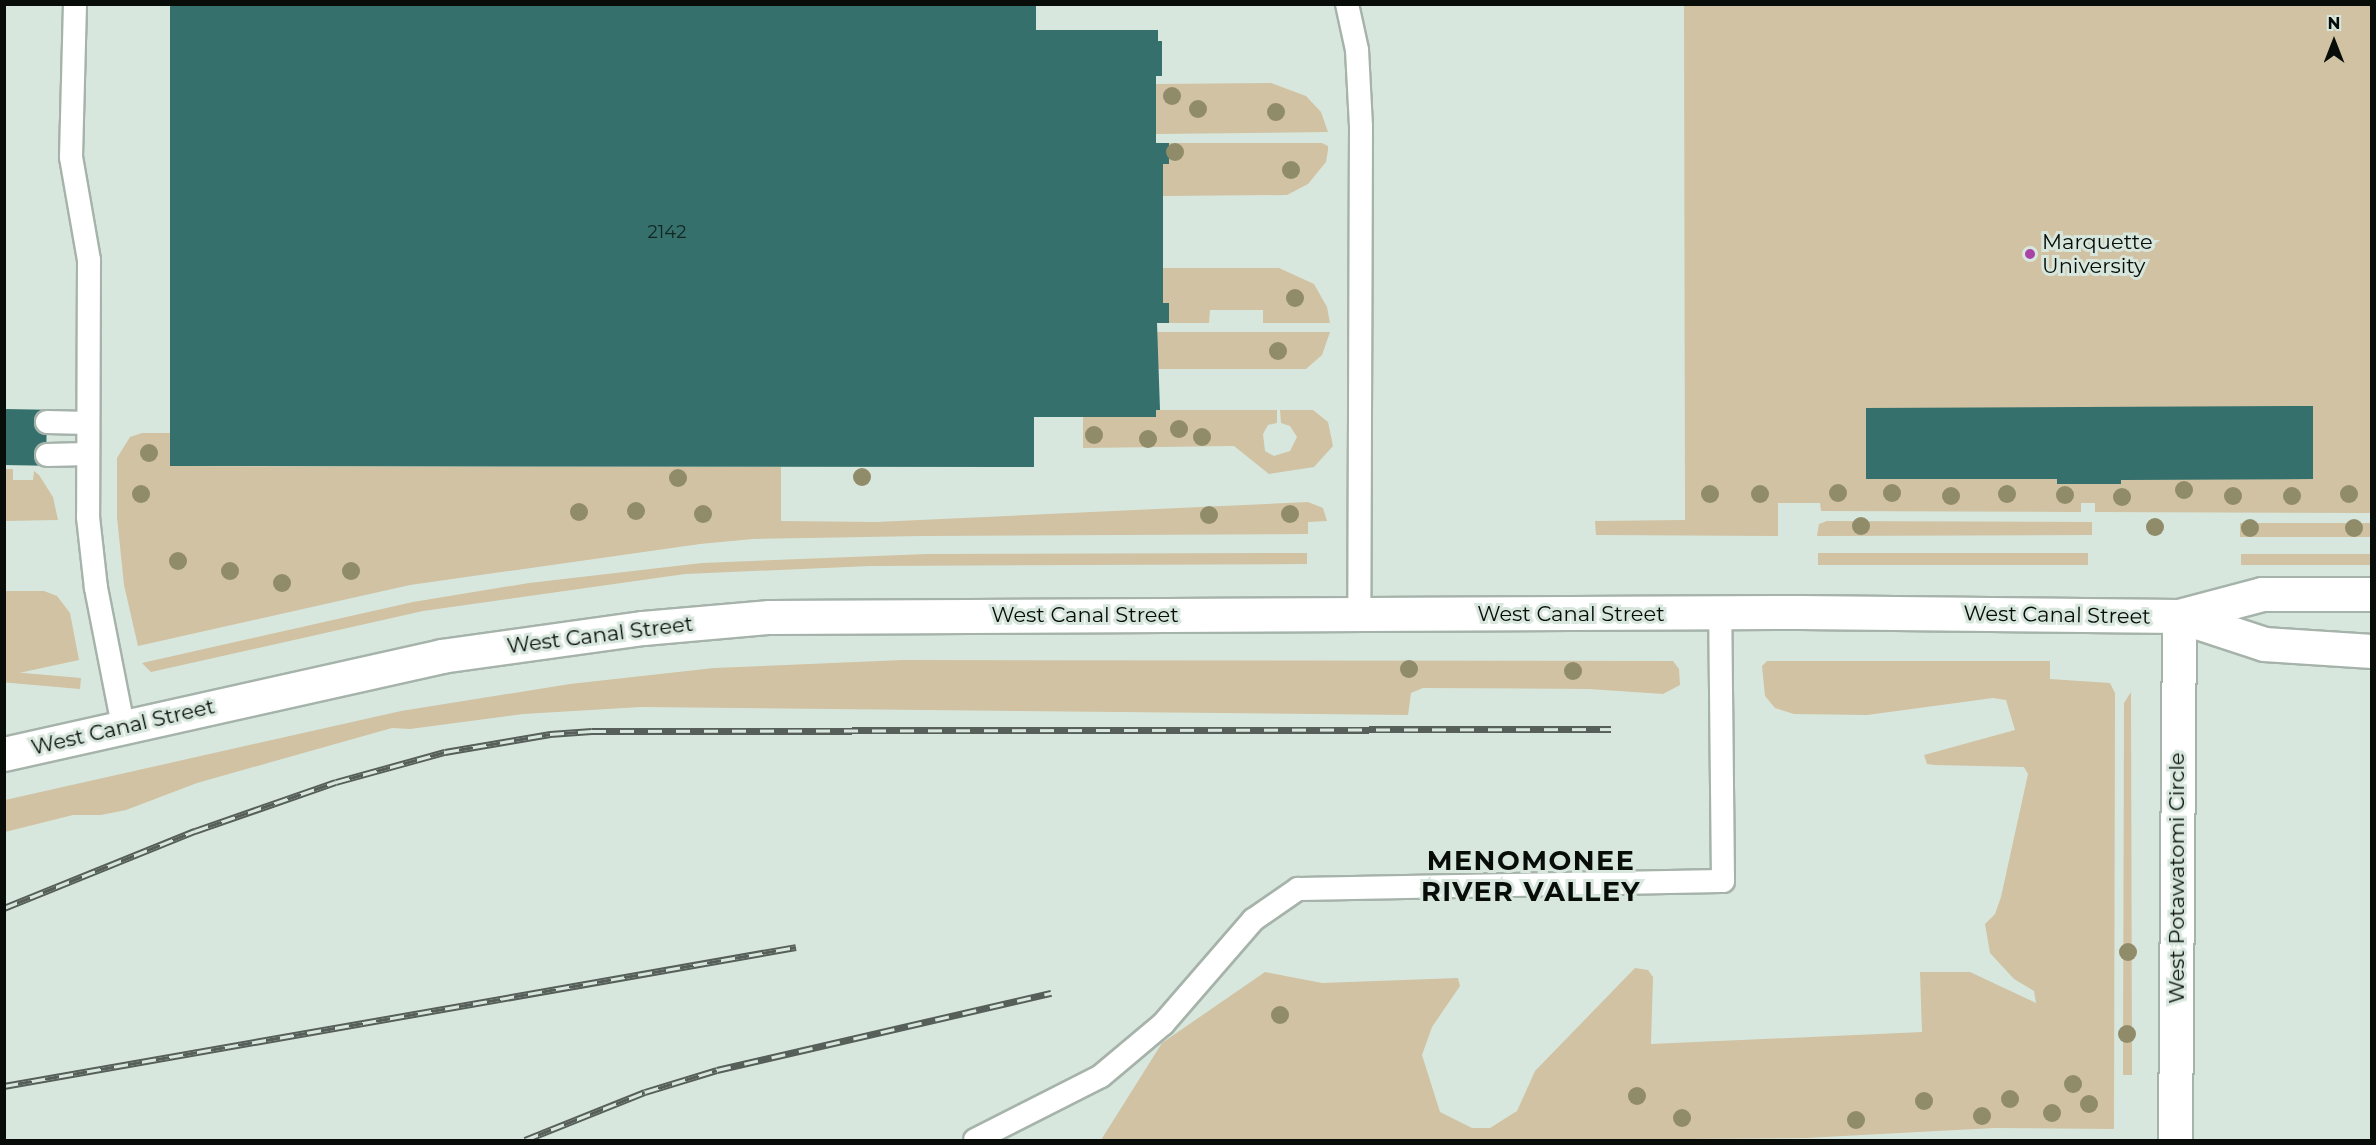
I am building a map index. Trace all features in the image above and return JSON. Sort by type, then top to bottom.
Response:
[{"type":"street","name":"West Canal Street","points":[[4,754],[441,656],[712,621],[838,615],[1720,613],[2179,616],[2262,594],[2372,594]]},
{"type":"street","name":"West Canal Street","points":[[2179,616],[2264,644],[2372,651]]},
{"type":"street","name":"West Potawatomi Circle","points":[[2175,1140],[2179,616]]},
{"type":"lane","points":[[75,4],[71,157],[89,260],[88,454],[93,570],[123,726]]},
{"type":"lane","points":[[1347,4],[1357,50],[1362,127],[1359,615]]},
{"type":"lane","points":[[47,422],[88,423]]},
{"type":"lane","points":[[47,455],[88,454]]},
{"type":"lane","points":[[975,1140],[1101,1076],[1163,1024],[1253,920],[1298,889],[1723,881],[1720,613]]},
{"type":"shaded area","name":"Marquette University","points":[[1684,5],[2371,5],[2371,513],[2095,512],[2095,503],[2081,503],[2081,512],[1821,511],[1820,503],[1778,503],[1778,536],[1596,535],[1595,521],[1685,520]]},
{"type":"shaded area","points":[[1271,83],[1306,96],[1321,112],[1328,132],[1156,134],[1156,84]]},
{"type":"shaded area","points":[[1169,143],[1322,143],[1328,146],[1328,150],[1326,162],[1308,184],[1287,195],[1163,196],[1163,164],[1169,164]]},
{"type":"shaded area","points":[[1163,268],[1279,268],[1314,284],[1327,307],[1330,323],[1263,323],[1263,310],[1210,310],[1209,323],[1169,323],[1169,303],[1163,303]]},
{"type":"shaded area","points":[[1157,332],[1330,332],[1322,355],[1306,369],[1157,369]]},
{"type":"shaded area","points":[[1156,410],[1277,410],[1277,423],[1268,425],[1263,434],[1265,451],[1274,456],[1290,451],[1297,437],[1290,426],[1281,423],[1280,410],[1313,410],[1328,422],[1333,446],[1314,467],[1269,474],[1234,446],[1083,448],[1083,417],[1156,417]]},
{"type":"shaded area","points":[[142,433],[170,433],[170,466],[781,467],[781,521],[876,522],[1308,502],[1323,508],[1327,521],[1308,522],[1308,534],[924,536],[753,539],[700,544],[410,585],[138,646],[124,585],[117,517],[117,458],[130,437]]},
{"type":"shaded area","points":[[4,469],[13,469],[13,480],[33,480],[34,471],[39,475],[53,497],[58,520],[5,521]]},
{"type":"shaded area","points":[[1827,521],[2092,522],[2092,535],[1817,536],[1819,524]]},
{"type":"shaded area","points":[[2240,523],[2371,523],[2371,537],[2240,537]]},
{"type":"shaded area","points":[[1307,553],[1307,564],[870,566],[685,574],[423,611],[151,672],[142,663],[413,602],[529,583],[702,563],[927,554]]},
{"type":"shaded area","points":[[1818,553],[2088,553],[2088,565],[1818,565]]},
{"type":"shaded area","points":[[2241,554],[2371,554],[2371,565],[2241,565]]},
{"type":"shaded area","points":[[4,591],[44,591],[57,596],[70,613],[79,660],[5,676]]},
{"type":"shaded area","points":[[903,660],[1673,661],[1679,669],[1680,685],[1663,694],[1589,689],[1423,688],[1411,693],[1408,715],[641,707],[523,714],[410,729],[392,728],[197,783],[126,810],[101,815],[73,815],[5,832],[5,800],[401,711],[570,684],[714,668]]},
{"type":"shaded area","points":[[1767,661],[2050,661],[2050,679],[2110,683],[2115,693],[2114,1129],[1994,1128],[1806,1138],[1101,1140],[1162,1043],[1265,972],[1322,983],[1458,978],[1460,986],[1432,1027],[1422,1055],[1440,1112],[1472,1128],[1490,1128],[1517,1111],[1535,1071],[1635,968],[1648,970],[1653,977],[1651,1044],[1922,1032],[1920,972],[1970,972],[2036,1003],[2034,991],[2014,979],[1990,953],[1985,924],[1995,914],[2001,897],[2028,774],[2024,767],[1927,764],[1924,755],[2015,730],[2006,700],[1993,698],[1867,715],[1794,714],[1775,708],[1765,696],[1762,666]]},
{"type":"shaded area","points":[[4,671],[81,678],[80,689],[4,682]]},
{"type":"shaded area","points":[[2131,692],[2132,1075],[2123,1075],[2124,703]]},
{"type":"building","points":[[170,4],[1036,4],[1036,30],[1158,30],[1158,41],[1162,41],[1162,76],[1156,76],[1156,143],[1169,143],[1169,164],[1163,164],[1163,303],[1169,303],[1169,323],[1157,323],[1160,410],[1156,410],[1156,417],[1034,417],[1034,467],[170,466]]},
{"type":"building","points":[[2313,406],[2313,479],[2121,480],[2121,484],[2057,484],[2057,479],[1866,479],[1866,408]]},
{"type":"building","points":[[4,409],[47,410],[46,466],[4,465]]},
{"type":"railway","points":[[4,908],[195,831],[336,782],[445,752],[550,734],[592,731],[1611,729]]},
{"type":"railway","points":[[4,1086],[796,947]]},
{"type":"railway","points":[[525,1140],[645,1092],[717,1070],[1051,993]]},
{"type":"place","name":"Marquette University","points":[[2030,254]]},
{"type":"district","name":"MENOMONEE RIVER VALLEY","points":[[1531,876]]}]
